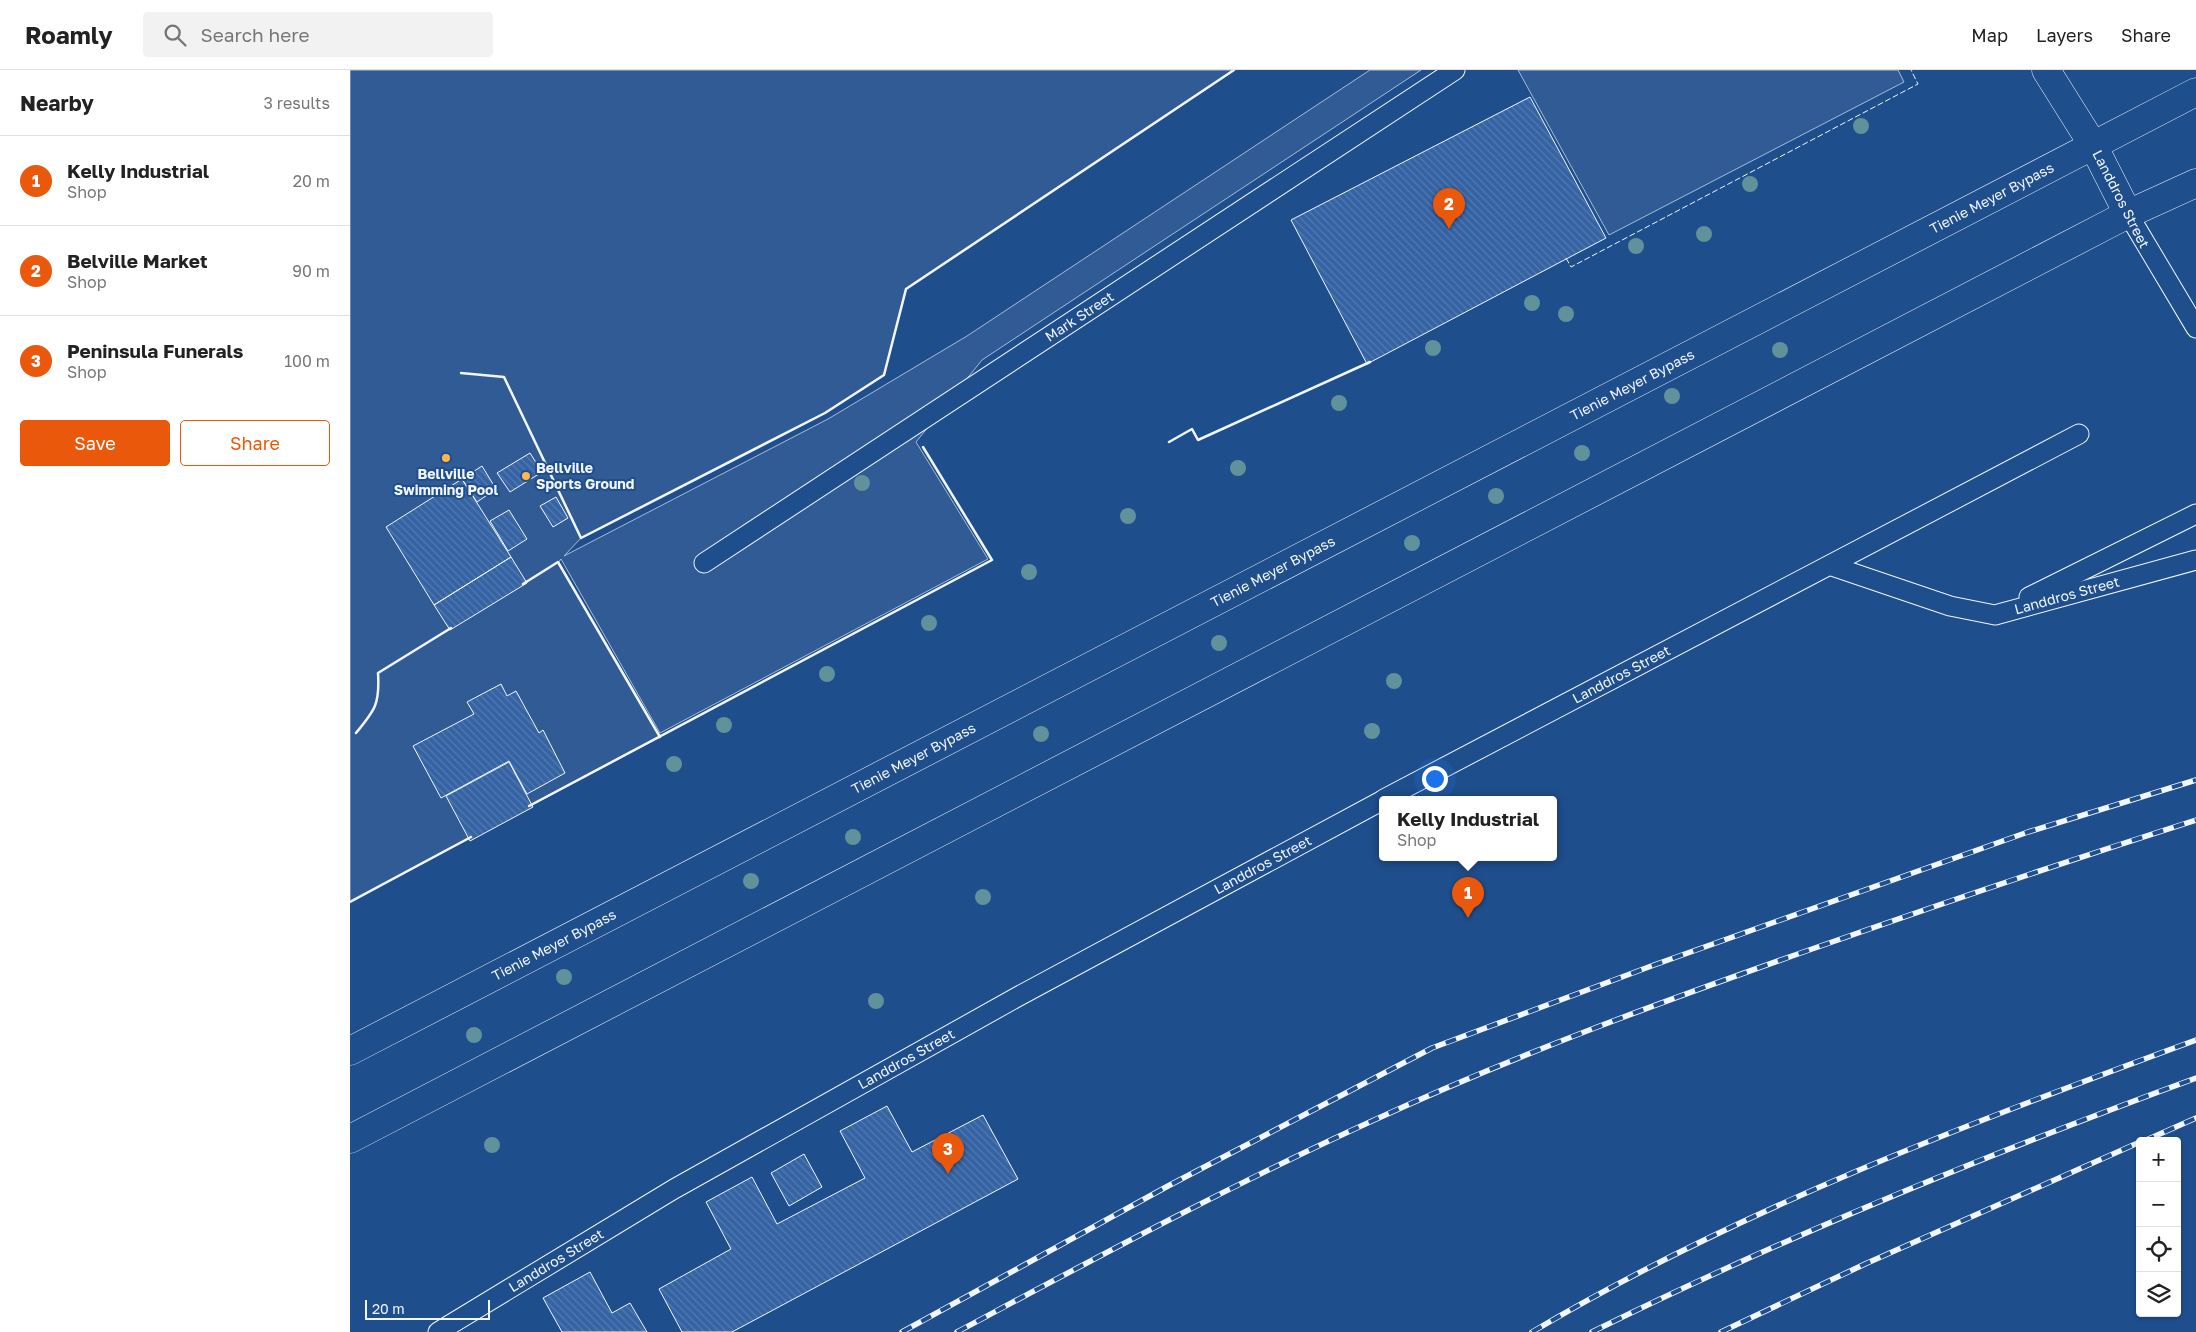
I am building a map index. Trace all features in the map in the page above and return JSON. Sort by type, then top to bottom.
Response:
[{"type":"main road","name":"Landdros Street","points":[[2046,70],[2093,145],[2128,214]]},
{"type":"main road","name":"Tienie Meyer Bypass","points":[[350,1051],[2196,92]]},
{"type":"main road","points":[[350,1139],[2128,214],[2196,183]]},
{"type":"lane","name":"Mark Street","points":[[704,563],[1455,70]]},
{"type":"lane","name":"Landdros Street","points":[[2128,214],[2196,328]]},
{"type":"lane","name":"Landdros Street","points":[[1389,796],[1832,566],[2079,434]]},
{"type":"lane","name":"Landdros Street","points":[[1994,615],[2196,514]]},
{"type":"lane","name":"Landdros Street","points":[[1832,566],[1950,606],[1994,615],[2164,571],[2196,560]]},
{"type":"lane","name":"Landdros Street","points":[[438,1332],[674,1189],[1019,996],[1379,801]]},
{"type":"shaded area","name":"Bellville Sports Ground","points":[[350,70],[1234,70],[906,289],[884,375],[825,413],[581,538],[564,556],[828,419],[967,336],[1370,70],[1421,70],[982,360],[916,442],[988,559],[660,733],[561,559],[558,563],[660,737],[350,902]]},
{"type":"shaded area","points":[[1518,70],[1898,70],[1904,82],[1609,235]]},
{"type":"building","points":[[1530,97],[1606,238],[1367,364],[1291,220]]},
{"type":"building","points":[[530,453],[542,472],[510,492],[497,473]]},
{"type":"building","points":[[482,466],[496,489],[477,502],[462,479]]},
{"type":"building","points":[[462,479],[511,557],[434,605],[386,527]]},
{"type":"building","points":[[556,497],[568,518],[553,527],[540,506]]},
{"type":"building","points":[[509,510],[527,539],[508,551],[490,521]]},
{"type":"building","points":[[511,557],[527,583],[450,630],[434,605]]},
{"type":"building","points":[[501,684],[507,696],[516,691],[539,733],[543,730],[565,773],[527,794],[509,761],[441,798],[413,746],[474,714],[467,702]]},
{"type":"building","points":[[509,762],[533,807],[470,841],[446,796]]},
{"type":"building","points":[[887,1106],[912,1152],[983,1115],[1018,1179],[732,1332],[682,1332],[659,1289],[731,1249],[706,1202],[752,1177],[777,1224],[865,1178],[840,1131]]},
{"type":"building","points":[[804,1154],[822,1187],[789,1206],[771,1173]]},
{"type":"building","points":[[590,1272],[612,1313],[630,1303],[647,1332],[562,1332],[543,1298]]},
{"type":"railway","points":[[902,1332],[1168,1186],[1432,1048],[1654,965],[2028,832],[2196,780]]},
{"type":"railway","points":[[957,1332],[1163,1223],[1319,1145],[1535,1051],[1756,969],[2004,883],[2196,820]]},
{"type":"railway","points":[[1532,1332],[1692,1246],[1774,1207],[1941,1136],[2196,1040]]},
{"type":"railway","points":[[1592,1332],[1740,1262],[1891,1197],[2119,1106],[2196,1078]]},
{"type":"railway","points":[[2153,1137],[2196,1118]]},
{"type":"railway","points":[[1721,1332],[1865,1264],[2136,1144]]},
{"type":"fence","points":[[1566,258],[1571,267],[1918,84],[1911,70]]},
{"type":"wall","points":[[461,373],[504,377],[581,538],[825,413],[884,375],[906,289],[1234,70]]},
{"type":"wall","points":[[1169,442],[1192,429],[1198,440],[1370,362]]},
{"type":"wall","points":[[529,806],[992,560],[923,447]]},
{"type":"wall","points":[[523,584],[558,562],[660,737]]},
{"type":"wall","points":[[356,733],[375,706],[378,692],[378,673],[451,628]]},
{"type":"wall","points":[[350,902],[471,837]]},
{"type":"place","name":"Belville Market","points":[[1449,229]]},
{"type":"place","name":"Bellville Swimming Pool","points":[[446,458]]},
{"type":"place","name":"Bellville Sports Ground","points":[[526,476]]},
{"type":"place","name":"Kelly Industrial","points":[[1468,918]]},
{"type":"place","name":"Peninsula Funerals","points":[[948,1174]]}]
